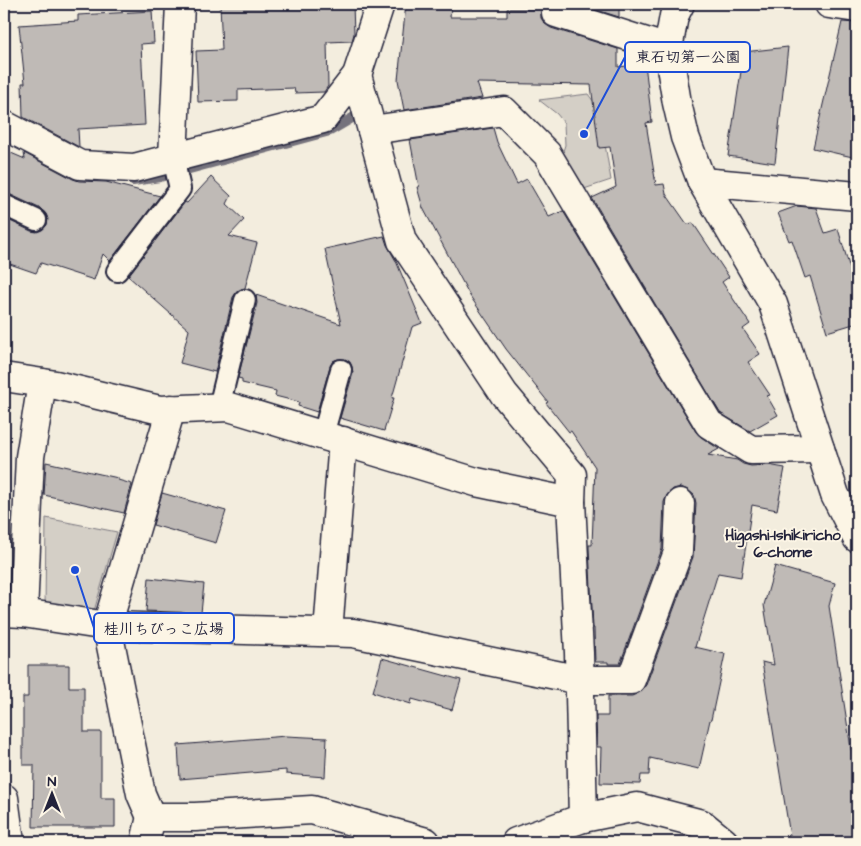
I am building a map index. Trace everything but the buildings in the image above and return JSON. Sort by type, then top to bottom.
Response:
[{"type":"street","points":[[173,158],[180,4]]},
{"type":"street","points":[[4,125],[80,165],[134,168],[323,119],[357,75],[380,4]]},
{"type":"street","points":[[558,4],[556,14],[668,49]]},
{"type":"street","points":[[680,4],[674,16],[668,49],[685,137],[702,182],[773,304],[835,495],[857,538]]},
{"type":"street","points":[[830,4],[857,8]]},
{"type":"street","points":[[357,75],[402,241],[504,394],[572,475],[571,502],[580,653],[583,818]]},
{"type":"street","points":[[372,130],[504,111],[547,154],[708,424],[751,450],[820,449]]},
{"type":"street","points":[[702,182],[857,196]]},
{"type":"street","points":[[4,377],[42,382],[160,410],[229,407],[476,482],[571,502]]},
{"type":"street","points":[[42,382],[30,457],[13,613],[107,626],[361,634],[580,680],[631,680],[678,552],[680,503]]},
{"type":"street","points":[[171,409],[107,626],[148,830],[196,817],[312,810],[426,842]]},
{"type":"street","points":[[328,632],[333,438]]},
{"type":"street","points":[[4,798],[10,842]]},
{"type":"street","points":[[516,842],[583,818],[637,807],[724,842]]},
{"type":"lane","points":[[117,271],[180,189],[173,158]]},
{"type":"lane","points":[[4,205],[36,220]]},
{"type":"lane","points":[[219,407],[244,300]]},
{"type":"lane","points":[[333,438],[341,370]]},
{"type":"shaded area","points":[[588,94],[599,109],[611,180],[578,191],[560,160],[565,145],[564,123],[557,114],[539,100]]},
{"type":"shaded area","points":[[46,518],[117,532],[94,611],[45,608]]},
{"type":"waterway","points":[[133,181],[160,177],[330,131],[354,117]]},
{"type":"place","name":"東石切第一公園","points":[[584,134]]},
{"type":"place","name":"桂川ちびっこ広場","points":[[75,570]]},
{"type":"district","name":"Higashi-Ishikiricho 6-chome","points":[[783,544]]}]
